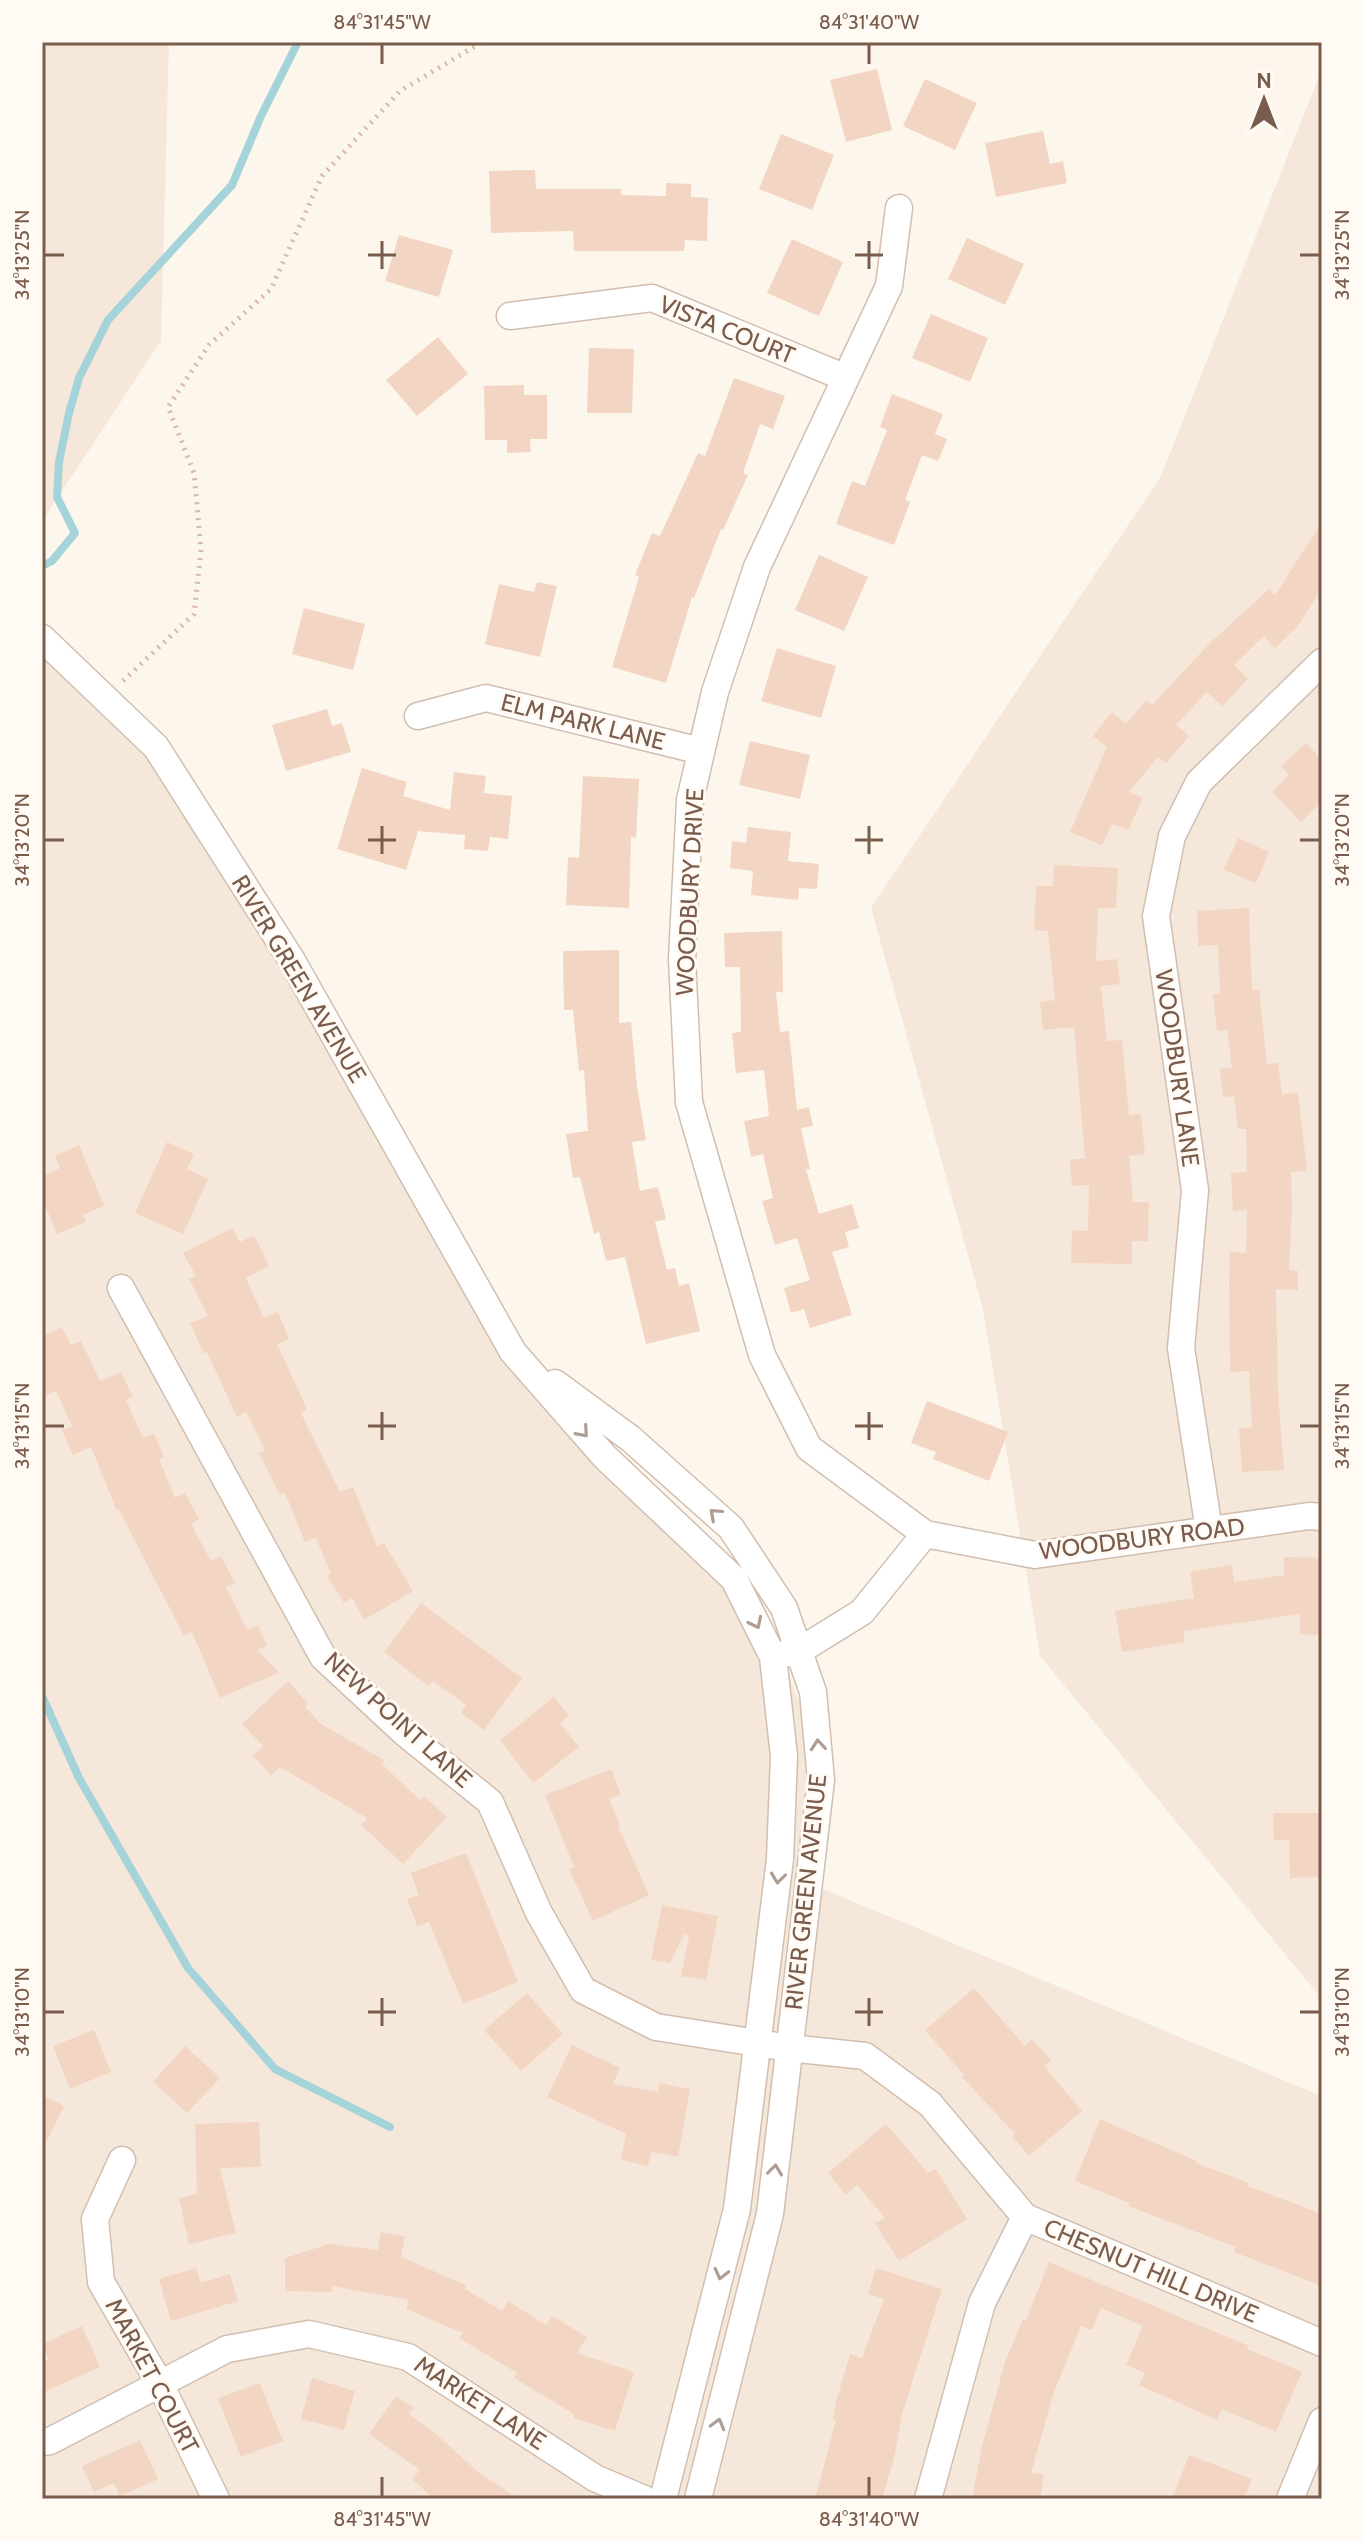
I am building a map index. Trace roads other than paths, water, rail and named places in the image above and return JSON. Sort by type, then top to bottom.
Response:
[{"type":"street","name":"WOODBURY DRIVE","points":[[899,208],[889,286],[757,567],[715,692],[690,800],[682,959],[689,1102],[762,1355],[809,1448],[925,1534]]},
{"type":"street","name":"VISTA COURT","points":[[510,316],[652,298],[846,378]]},
{"type":"street","name":"RIVER GREEN AVENUE","points":[[42,638],[156,747],[291,959],[513,1352],[605,1457],[734,1579],[773,1657],[784,1756],[780,1859],[737,2209],[663,2499]]},
{"type":"street","name":"WOODBURY LANE","points":[[1209,1530],[1181,1348],[1195,1190],[1156,916],[1172,836],[1199,782],[1322,662]]},
{"type":"street","name":"ELM PARK LANE","points":[[418,716],[486,698],[701,751]]},
{"type":"street","name":"NEW POINT LANE","points":[[121,1288],[323,1657],[406,1734],[490,1802],[539,1913],[583,1990],[656,2027],[757,2043]]},
{"type":"street","name":"RIVER GREEN AVENUE","points":[[513,1352],[631,1439],[731,1528],[784,1608],[813,1692],[821,1780],[770,2214],[698,2499]]},
{"type":"street","name":"WOODBURY ROAD","points":[[925,1534],[1035,1555],[1309,1516],[1322,1517]]},
{"type":"street","points":[[773,1657],[799,1651],[862,1612],[925,1534]]},
{"type":"street","name":"CHESNUT HILL DRIVE","points":[[757,2043],[865,2056],[930,2104],[1025,2217],[1322,2343]]},
{"type":"street","name":"MARKET COURT","points":[[122,2160],[95,2219],[101,2282],[160,2384],[216,2499]]},
{"type":"street","points":[[928,2499],[982,2303],[1025,2217]]},
{"type":"street","name":"MARKET LANE","points":[[42,2442],[50,2441],[227,2349],[309,2334],[408,2357],[595,2478],[644,2499]]},
{"type":"street","points":[[1290,2499],[1322,2421]]},
{"type":"waterway","points":[[42,566],[52,561],[75,533],[57,497],[59,462],[79,378],[108,320],[232,185],[261,116],[298,42]]},
{"type":"waterway","points":[[42,1696],[79,1778],[188,1968],[275,2069],[390,2127]]}]
